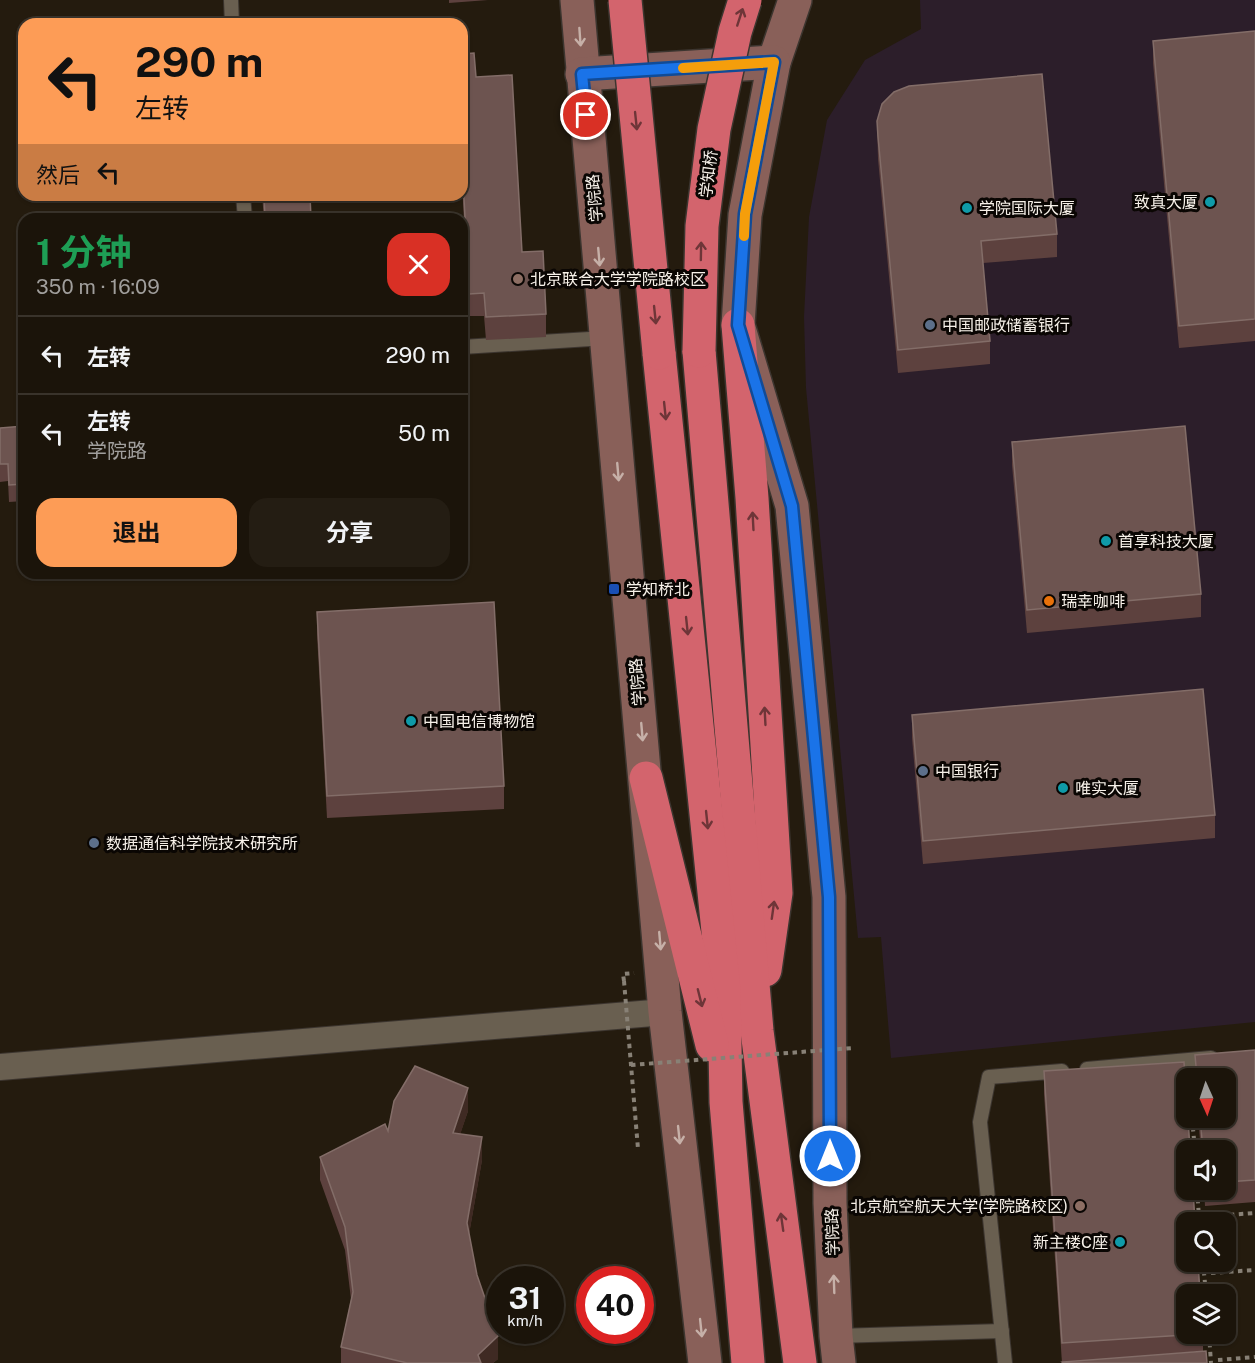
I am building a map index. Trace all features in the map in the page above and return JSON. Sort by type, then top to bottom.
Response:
[{"type":"highway","points":[[625,0],[724,990],[726,1102],[748,1363]]},
{"type":"highway","name":"学知桥","points":[[745,0],[735,32],[714,129],[702,226],[699,351],[757,1031]]},
{"type":"highway","points":[[738,325],[752,498],[776,893],[757,1031],[801,1362]]},
{"type":"highway","points":[[646,778],[726,1102]]},
{"type":"street","name":"学院路","points":[[577,0],[665,1012],[705,1363]]},
{"type":"street","name":"学院路","points":[[795,0],[774,62],[745,214],[738,325],[792,506],[829,897],[830,1203],[838,1350]]},
{"type":"street","points":[[582,74],[774,62]]},
{"type":"street","points":[[0,1067],[665,1012]]},
{"type":"lane","points":[[231,0],[232,18]]},
{"type":"lane","points":[[468,347],[606,338]]},
{"type":"lane","points":[[1005,1363],[980,1122],[989,1077],[1222,1058]]},
{"type":"lane","points":[[838,1350],[1002,1331]]},
{"type":"path","points":[[624,981],[638,1149]]},
{"type":"path","points":[[631,1065],[853,1048]]},
{"type":"path","points":[[1236,1215],[1255,1213]]},
{"type":"path","points":[[1211,1273],[1255,1270]]},
{"type":"path","points":[[1210,1344],[1211,1363]]},
{"type":"path","points":[[1218,1360],[1255,1357]]},
{"type":"shaded area","points":[[920,0],[1255,0],[1255,1022],[891,1058],[881,937],[858,938],[806,388],[804,317],[809,217],[827,120],[865,60],[921,29]]},
{"type":"building","name":"致真大厦","points":[[1255,31],[1255,319],[1179,326],[1153,41]]},
{"type":"building","points":[[474,53],[476,77],[512,75],[522,252],[543,251],[546,314],[486,317],[484,293],[469,294],[468,213],[465,213],[464,201],[468,201],[468,54]]},
{"type":"building","name":"学院国际大厦","points":[[1042,74],[1057,234],[981,241],[990,341],[898,350],[878,137],[877,121],[882,104],[894,92],[909,86]]},
{"type":"building","points":[[264,201],[310,201],[311,213],[265,213]]},
{"type":"building","points":[[18,426],[18,484],[9,485],[8,464],[0,464],[0,428]]},
{"type":"building","name":"首享科技大厦","points":[[1185,426],[1201,594],[1027,610],[1012,442]]},
{"type":"building","name":"中国电信博物馆","points":[[494,602],[504,786],[327,796],[317,612]]},
{"type":"building","name":"唯实大厦","points":[[1203,689],[1215,815],[923,841],[912,715]]},
{"type":"building","points":[[1255,1050],[1255,1180],[1236,1181],[1236,1140],[1202,1140],[1201,1128],[1236,1128],[1236,1068],[1196,1068],[1195,1055]]},
{"type":"building","name":"新主楼C座","points":[[1184,1062],[1184,1068],[1176,1068],[1176,1128],[1189,1128],[1189,1140],[1176,1140],[1176,1200],[1194,1200],[1194,1212],[1176,1212],[1176,1272],[1199,1272],[1199,1284],[1176,1284],[1176,1336],[1062,1343],[1044,1071]]},
{"type":"building","points":[[415,1066],[468,1088],[453,1133],[482,1137],[467,1223],[477,1275],[486,1301],[486,1344],[490,1344],[478,1355],[481,1363],[407,1363],[341,1347],[353,1292],[345,1227],[320,1157],[385,1124],[388,1131],[394,1101]]},
{"type":"building","points":[[1206,1351],[1207,1363],[1062,1362]]},
{"type":"slow traffic","points":[[683,68],[774,62],[745,214],[744,236]]},
{"type":"place","name":"致真大厦","points":[[1210,202]]},
{"type":"place","name":"学院国际大厦","points":[[967,208]]},
{"type":"place","name":"北京联合大学学院路校区","points":[[518,279]]},
{"type":"place","name":"中国邮政储蓄银行","points":[[930,325]]},
{"type":"place","name":"首享科技大厦","points":[[1106,541]]},
{"type":"place","name":"学知桥北","points":[[614,589]]},
{"type":"place","name":"瑞幸咖啡","points":[[1049,601]]},
{"type":"place","name":"中国电信博物馆","points":[[411,721]]},
{"type":"place","name":"中国银行","points":[[923,771]]},
{"type":"place","name":"唯实大厦","points":[[1063,788]]},
{"type":"place","name":"数据通信科学院技术研究所","points":[[94,843]]},
{"type":"place","name":"北京航空航天大学(学院路校区)","points":[[1080,1206]]},
{"type":"place","name":"新主楼C座","points":[[1120,1242]]},
{"type":"route","points":[[586,115],[582,74],[774,62],[745,214],[738,325],[792,506],[829,897],[830,1156]]}]
